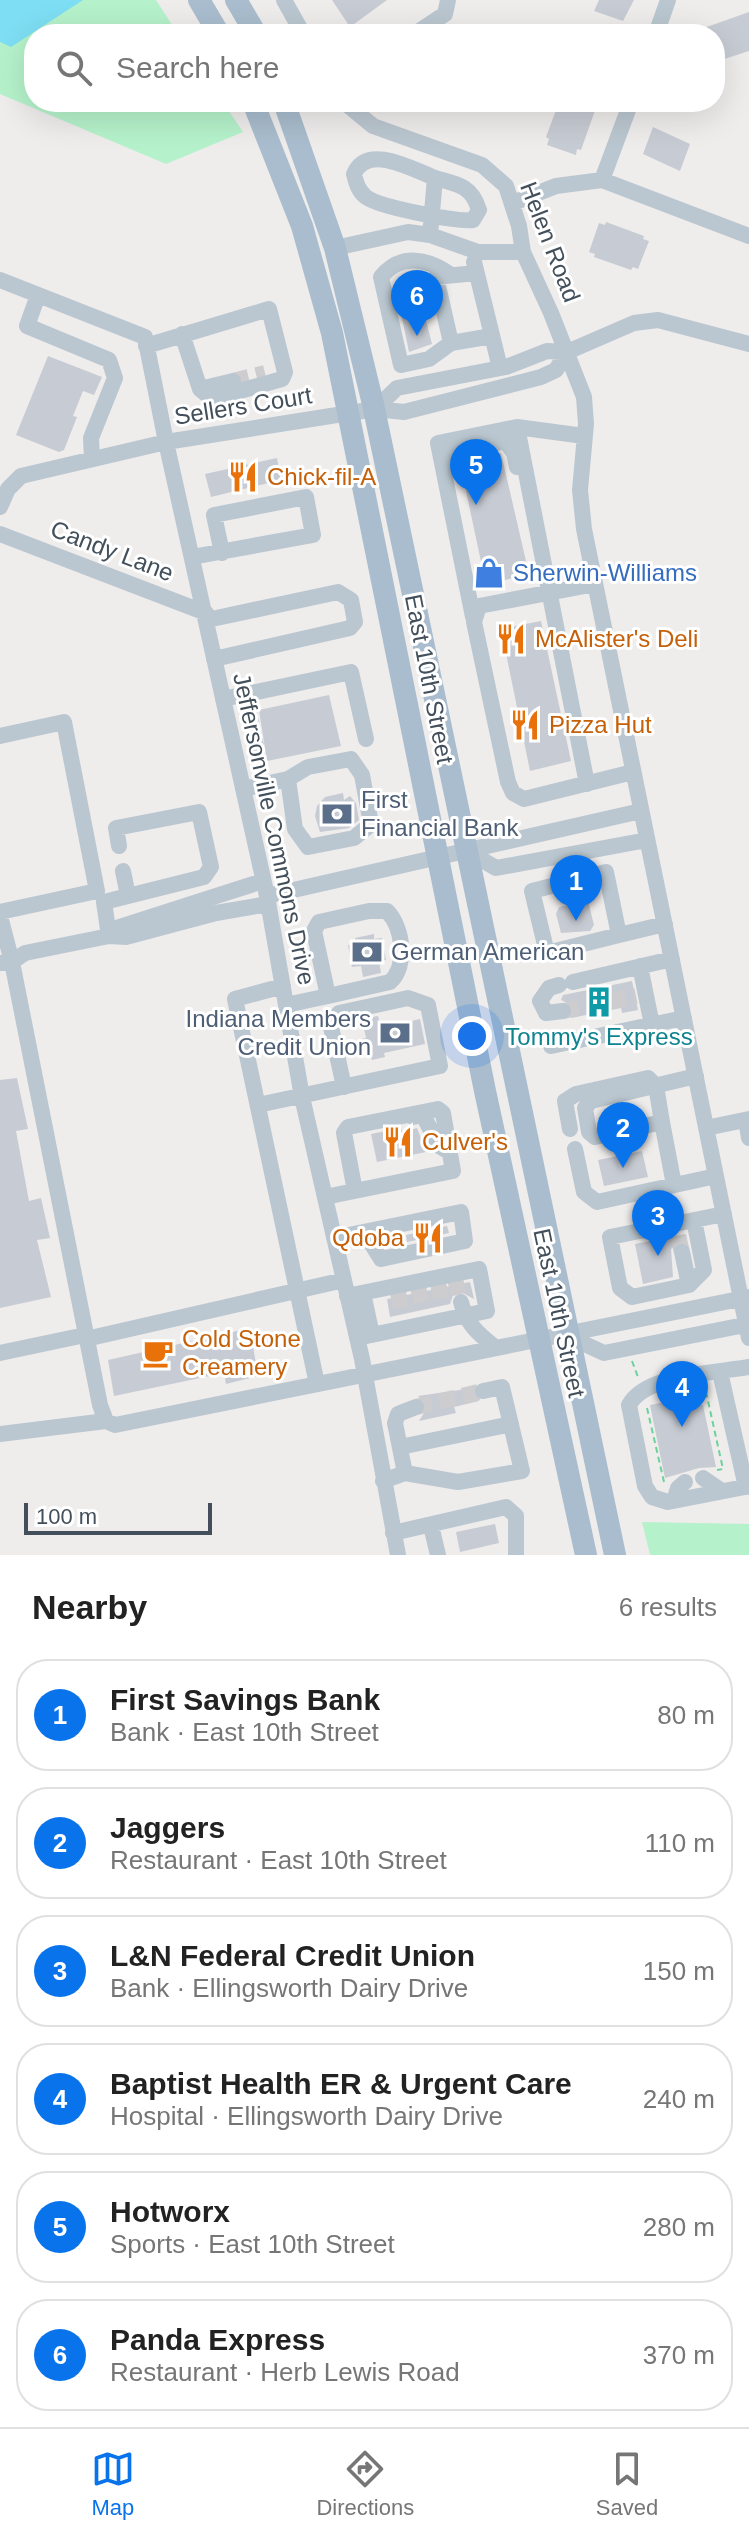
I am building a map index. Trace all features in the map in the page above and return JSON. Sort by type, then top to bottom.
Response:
[{"type":"main road","points":[[199,0],[213,24]]},
{"type":"main road","points":[[236,0],[250,24]]},
{"type":"main road","name":"East 10th Street","points":[[257,112],[309,247],[349,414],[537,1339],[586,1555]]},
{"type":"main road","name":"East 10th Street","points":[[287,112],[335,248],[375,409],[615,1555]]},
{"type":"street","points":[[284,0],[297,24]]},
{"type":"street","points":[[430,24],[445,14],[448,0]]},
{"type":"street","points":[[660,24],[668,0]]},
{"type":"street","name":"Helen Road","points":[[356,112],[373,126],[482,165],[506,186],[513,203],[523,252],[584,397],[580,490],[595,584],[716,1176],[745,1298],[748,1329]]},
{"type":"street","points":[[602,180],[627,112]]},
{"type":"street","points":[[366,160],[387,160],[435,178],[466,186],[476,198],[479,210],[473,220],[459,222],[367,198],[354,174],[358,165],[366,160]]},
{"type":"street","points":[[430,235],[435,178]]},
{"type":"street","points":[[513,203],[556,186],[602,180],[749,236]]},
{"type":"street","points":[[335,248],[408,232],[430,235],[470,249],[523,252]]},
{"type":"street","points":[[470,249],[500,368]]},
{"type":"street","points":[[451,275],[435,263],[419,259],[388,268],[381,277],[401,365],[429,359],[451,343],[492,336]]},
{"type":"street","points":[[451,343],[436,277],[476,273]]},
{"type":"street","points":[[0,280],[145,337],[146,346],[182,334],[269,309],[283,364],[282,379],[212,399],[200,389],[182,334]]},
{"type":"street","points":[[38,295],[27,326],[109,360],[114,368],[115,378],[91,438],[92,459]]},
{"type":"street","points":[[375,409],[397,388],[500,368],[547,351],[567,352],[634,323],[658,320],[749,344]]},
{"type":"street","name":"Sellers Court","points":[[146,346],[166,442],[375,409]]},
{"type":"street","points":[[375,409],[404,412],[499,390],[556,370],[567,352]]},
{"type":"street","points":[[265,373],[283,364]]},
{"type":"street","points":[[200,389],[233,381]]},
{"type":"street","points":[[584,436],[517,427],[438,443],[508,782],[513,793],[524,799],[633,772]]},
{"type":"street","points":[[517,427],[551,585],[587,784]]},
{"type":"street","points":[[441,456],[505,441],[514,453],[537,566],[551,585]]},
{"type":"street","points":[[0,507],[8,489],[21,476],[166,442]]},
{"type":"street","name":"Jeffersonville Commons Drive","points":[[166,442],[266,894],[302,1097],[334,1238],[364,1336],[363,1375],[398,1555]]},
{"type":"street","points":[[192,557],[222,553],[313,535],[306,497],[214,515],[222,553]]},
{"type":"street","name":"Candy Lane","points":[[0,534],[207,617]]},
{"type":"street","points":[[474,622],[479,606],[551,585],[595,584]]},
{"type":"street","points":[[207,617],[338,592],[351,600],[355,622],[350,628],[214,659]]},
{"type":"street","points":[[223,699],[351,672],[366,739]]},
{"type":"street","points":[[245,695],[257,751]]},
{"type":"street","points":[[0,736],[64,722],[109,936]]},
{"type":"street","points":[[243,789],[288,779],[308,767],[338,760],[357,762],[371,824],[354,838],[308,847],[295,829],[288,779]]},
{"type":"street","points":[[109,936],[116,928],[641,811]]},
{"type":"street","points":[[106,1421],[100,1405],[6,963],[0,914],[101,896],[128,896],[204,877],[211,867],[199,812],[116,828],[119,846]]},
{"type":"street","points":[[467,851],[496,868],[647,840]]},
{"type":"street","points":[[123,871],[128,896]]},
{"type":"street","points":[[619,935],[606,872],[532,891],[547,953],[665,924]]},
{"type":"street","points":[[6,963],[25,953],[109,936],[126,937],[216,913],[266,894]]},
{"type":"street","points":[[286,1005],[328,996],[390,982],[398,976],[402,965],[395,920],[387,911],[330,918],[316,926],[328,996]]},
{"type":"street","points":[[563,1011],[546,1013],[540,1001],[549,988],[672,959]]},
{"type":"street","points":[[640,966],[641,995],[652,1025]]},
{"type":"street","points":[[283,986],[235,999],[317,1384]]},
{"type":"street","points":[[258,1105],[302,1097],[440,1066],[428,1005],[408,998],[339,1013],[331,1027],[344,1087]]},
{"type":"street","points":[[551,1046],[684,1018]]},
{"type":"street","points":[[662,1122],[595,1137],[589,1132],[585,1108],[591,1101],[696,1076]]},
{"type":"street","points":[[570,1129],[565,1101],[576,1094],[648,1078],[656,1086],[674,1185]]},
{"type":"street","points":[[325,1197],[355,1191],[453,1171],[443,1113],[438,1109],[348,1127],[344,1133],[355,1191]]},
{"type":"street","points":[[348,1149],[358,1129],[423,1115],[427,1128],[439,1146],[447,1149]]},
{"type":"street","points":[[706,1128],[747,1119],[749,1138]]},
{"type":"street","points":[[575,1149],[584,1192],[597,1202],[716,1176]]},
{"type":"street","points":[[334,1238],[461,1212],[465,1241],[381,1259],[364,1232]]},
{"type":"street","points":[[694,1220],[704,1270],[689,1285],[632,1297],[620,1288],[610,1237],[678,1237],[694,1220],[724,1214]]},
{"type":"street","points":[[678,1237],[689,1285]]},
{"type":"street","points":[[0,1353],[297,1292],[397,1289],[479,1269],[487,1311],[463,1309],[404,1321],[364,1336]]},
{"type":"street","points":[[0,1434],[106,1421],[115,1425],[745,1298]]},
{"type":"street","points":[[463,1309],[477,1333],[495,1347]]},
{"type":"street","points":[[567,1336],[604,1353],[748,1329]]},
{"type":"street","points":[[720,1372],[747,1486],[674,1501],[652,1497],[645,1486],[629,1405],[635,1394],[651,1384],[720,1372],[749,1367]]},
{"type":"street","points":[[383,1481],[405,1473],[458,1482],[522,1471],[502,1387],[483,1391]]},
{"type":"street","points":[[405,1473],[395,1423],[398,1414],[416,1407]]},
{"type":"street","points":[[400,1447],[511,1424]]},
{"type":"street","points":[[705,1475],[722,1491]]},
{"type":"street","points":[[674,1501],[681,1480]]},
{"type":"street","points":[[393,1533],[506,1507],[516,1516],[518,1555]]},
{"type":"street","points":[[431,1526],[438,1555]]},
{"type":"path","points":[[631,1359],[641,1381]]},
{"type":"path","points":[[663,1396],[679,1398],[706,1392],[723,1469],[705,1475]]},
{"type":"path","points":[[646,1400],[662,1482],[681,1480]]},
{"type":"path","points":[[710,1438],[716,1437]]},
{"type":"green space","points":[[0,0],[156,0],[172,24],[24,24],[24,104],[0,94]]},
{"type":"green space","points":[[43,112],[230,112],[243,132],[166,164]]},
{"type":"green space","points":[[642,1522],[749,1524],[749,1555],[650,1555]]},
{"type":"water","points":[[0,0],[83,0],[46,24],[24,24],[24,39],[11,47],[0,42]]},
{"type":"building","points":[[332,0],[387,0],[354,24],[348,24]]},
{"type":"building","points":[[599,0],[634,0],[623,21],[594,11]]},
{"type":"building","points":[[749,12],[749,51],[725,59],[725,24],[715,24]]},
{"type":"building","points":[[555,112],[594,112],[581,150],[577,149],[576,155],[547,145],[549,139],[546,137]]},
{"type":"building","points":[[653,127],[690,144],[680,171],[643,154]]},
{"type":"building","points":[[606,222],[644,236],[643,239],[649,241],[638,269],[633,267],[631,270],[594,257],[595,254],[589,252],[599,223],[605,225]]},
{"type":"building","points":[[424,313],[432,344],[409,352],[402,318]]},
{"type":"building","points":[[48,356],[102,377],[94,395],[83,391],[73,416],[77,417],[64,450],[59,452],[16,435]]},
{"type":"building","points":[[501,453],[529,574],[486,585],[460,463]]},
{"type":"building","name":"Chick-fil-A","points":[[277,458],[281,480],[211,497],[205,474]]},
{"type":"building","points":[[541,621],[571,761],[530,771],[501,629]]},
{"type":"building","points":[[329,695],[341,746],[267,761],[259,710]]},
{"type":"building","name":"First Financial Bank","points":[[343,793],[344,800],[350,796],[356,803],[359,820],[349,828],[320,832],[315,816],[317,806],[325,797]]},
{"type":"building","points":[[588,901],[594,925],[590,931],[561,933],[556,914],[559,907]]},
{"type":"building","name":"German American","points":[[374,934],[374,939],[382,938],[386,960],[379,961],[381,973],[363,977],[361,966],[352,967],[348,945],[356,944],[355,938]]},
{"type":"building","name":"Tommy's Express","points":[[632,981],[638,1010],[622,1013],[621,1008],[571,1018],[572,1005],[561,1000],[563,995]]},
{"type":"building","name":"Indiana Members Credit Union","points":[[378,1016],[381,1028],[420,1019],[425,1044],[384,1053],[385,1057],[372,1060],[367,1049],[360,1050],[357,1040],[366,1038],[362,1019]]},
{"type":"building","points":[[17,1078],[28,1129],[16,1131],[29,1201],[41,1198],[50,1238],[37,1240],[51,1297],[0,1308],[0,1080]]},
{"type":"building","name":"Culver's","points":[[401,1128],[402,1132],[417,1128],[426,1152],[377,1162],[371,1134]]},
{"type":"building","points":[[642,1151],[648,1177],[604,1186],[598,1160]]},
{"type":"building","points":[[447,1226],[449,1233],[407,1242],[406,1235]]},
{"type":"building","points":[[686,1234],[687,1243],[679,1242],[671,1249],[673,1277],[643,1284],[635,1244]]},
{"type":"building","points":[[470,1282],[474,1299],[459,1291],[453,1295],[450,1304],[390,1317],[387,1299]]},
{"type":"building","points":[[250,1328],[258,1376],[226,1384],[224,1373],[114,1396],[108,1360]]},
{"type":"building","points":[[473,1388],[479,1401],[454,1407],[456,1413],[419,1421],[427,1408],[418,1396]]},
{"type":"building","points":[[685,1398],[688,1408],[703,1405],[716,1467],[699,1468],[665,1478],[650,1405]]},
{"type":"building","points":[[495,1524],[499,1543],[460,1552],[456,1532]]},
{"type":"tunnel","points":[[233,381],[265,373]]},
{"type":"tunnel","points":[[563,1011],[636,996]]},
{"type":"tunnel","points":[[678,1236],[682,1252]]},
{"type":"tunnel","points":[[455,1279],[461,1302]]},
{"type":"tunnel","points":[[438,1283],[443,1306]]},
{"type":"tunnel","points":[[418,1287],[423,1310]]},
{"type":"tunnel","points":[[398,1292],[402,1315]]},
{"type":"tunnel","points":[[416,1407],[483,1391]]},
{"type":"place","name":"Panda Express","points":[[417,336]]},
{"type":"place","name":"Chick-fil-A","points":[[243,477]]},
{"type":"place","name":"Hotworx","points":[[476,505]]},
{"type":"place","name":"Sherwin-Williams","points":[[489,573]]},
{"type":"place","name":"McAlister's Deli","points":[[511,639]]},
{"type":"place","name":"Pizza Hut","points":[[525,725]]},
{"type":"place","name":"First Financial Bank","points":[[337,814]]},
{"type":"place","name":"First Savings Bank","points":[[576,921]]},
{"type":"place","name":"German American","points":[[367,952]]},
{"type":"place","name":"Tommy's Express","points":[[599,1002]]},
{"type":"place","name":"Indiana Members Credit Union","points":[[395,1033]]},
{"type":"place","name":"Culver's","points":[[398,1142]]},
{"type":"place","name":"Jaggers","points":[[623,1168]]},
{"type":"place","name":"Qdoba","points":[[428,1238]]},
{"type":"place","name":"L&N Federal Credit Union","points":[[658,1256]]},
{"type":"place","name":"Cold Stone Creamery","points":[[158,1353]]},
{"type":"place","name":"Baptist Health ER & Urgent Care","points":[[682,1427]]}]
